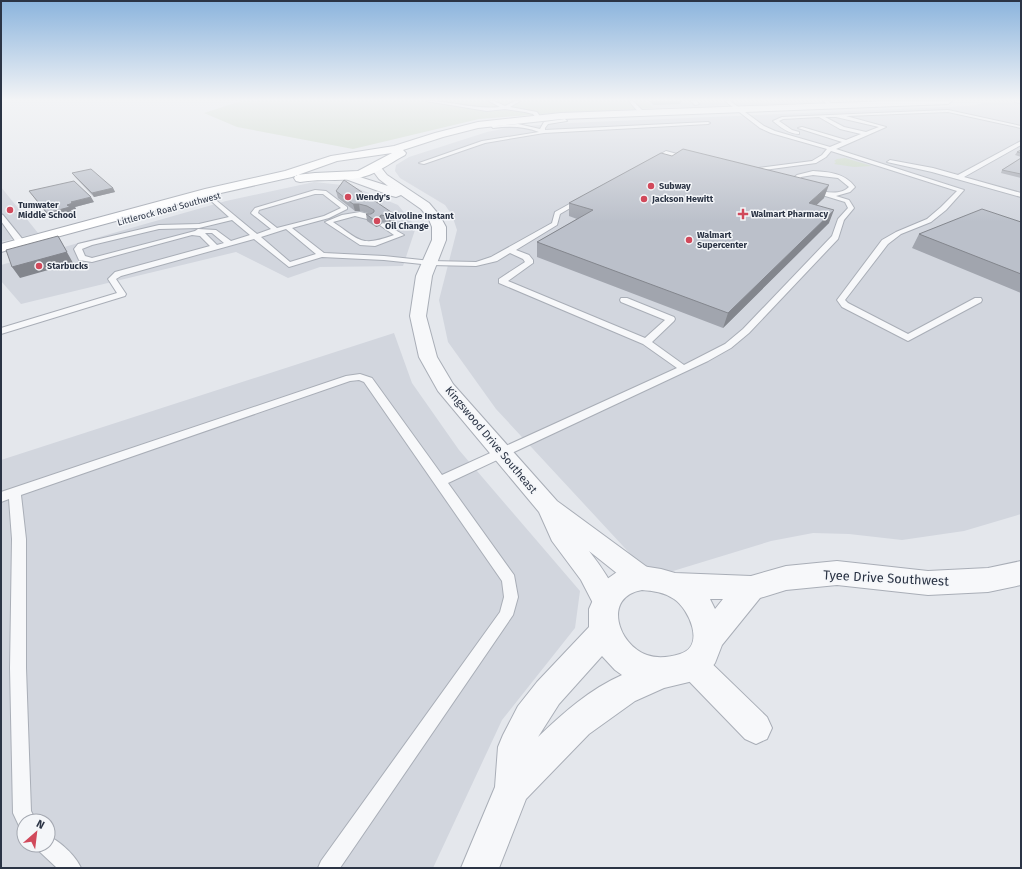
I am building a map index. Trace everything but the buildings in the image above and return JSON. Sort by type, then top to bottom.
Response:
[{"type":"main road","name":"Littlerock Road Southwest","points":[[1,248],[209,192],[288,174],[328,160],[350,155],[396,149],[417,142]]},
{"type":"main road","name":"Littlerock Road Southwest","points":[[1,255],[211,198],[304,177],[367,172],[394,156],[438,142]]},
{"type":"main road","name":"Littlerock Road Southwest","points":[[350,155],[376,160],[376,166]]},
{"type":"main road","name":"Littlerock Road Southwest","points":[[328,160],[321,166],[321,169],[332,174],[342,175]]},
{"type":"street","name":"Kingswood Drive Southeast","points":[[376,166],[383,177],[425,206],[434,216],[439,227],[439,240],[423,282],[418,316],[428,357],[445,387],[500,453],[549,508],[642,578]]},
{"type":"street","name":"Kingswood Drive Southeast","points":[[342,175],[412,198]]},
{"type":"street","name":"Kingswood Drive Southeast","points":[[549,508],[561,534],[590,572],[605,616]]},
{"type":"street","name":"Tyee Drive Southwest","points":[[674,585],[751,588],[786,578],[837,573],[928,583],[988,580],[1021,573]]},
{"type":"street","name":"Tyee Drive Southwest","points":[[480,868],[513,787],[515,747],[530,718],[605,616],[615,589],[627,581],[642,578],[658,579],[674,585],[689,594],[700,608],[707,623],[708,639],[704,654],[693,665],[678,672],[660,674],[624,690],[577,722],[513,787]]},
{"type":"street","name":"Tyee Drive Southwest","points":[[708,639],[751,588]]},
{"type":"street","name":"Tyee Drive Southwest","points":[[605,616],[612,647],[625,660],[642,670],[660,674]]},
{"type":"street","points":[[693,665],[756,728]]},
{"type":"lane","points":[[422,163],[487,142]]},
{"type":"lane","points":[[806,142],[961,190],[953,200],[929,220],[891,236],[841,300],[844,305],[908,338],[978,300]]},
{"type":"lane","points":[[827,142],[839,145]]},
{"type":"lane","points":[[763,176],[750,171],[814,162],[824,156],[830,149],[846,142]]},
{"type":"lane","points":[[959,177],[1021,143]]},
{"type":"lane","points":[[646,164],[666,153],[690,159]]},
{"type":"lane","points":[[862,158],[923,167],[1021,195]]},
{"type":"lane","points":[[805,174],[822,174],[847,181],[852,187],[847,192],[840,193],[814,191],[799,185],[796,178],[805,174]]},
{"type":"lane","points":[[441,481],[684,369],[728,346],[746,331],[835,237],[841,219],[850,208],[847,201],[784,184]]},
{"type":"lane","points":[[1,331],[124,297],[112,279],[118,274],[341,212],[345,208],[324,192],[314,192],[257,209],[254,213],[276,230]]},
{"type":"lane","points":[[211,198],[254,237],[289,265],[322,255],[367,257],[430,263],[476,264],[494,259],[555,224],[557,213],[590,195]]},
{"type":"lane","points":[[328,222],[358,213],[364,214],[371,218]]},
{"type":"lane","points":[[1,216],[21,243]]},
{"type":"lane","points":[[322,217],[360,243],[375,244],[400,235],[383,225]]},
{"type":"lane","points":[[229,243],[210,230],[192,233],[100,259],[86,260],[82,258],[78,249],[81,246],[90,243],[159,227],[199,226],[232,218]]},
{"type":"lane","points":[[287,227],[322,255]]},
{"type":"lane","points":[[192,233],[202,234],[215,247]]},
{"type":"lane","points":[[367,257],[375,244]]},
{"type":"lane","points":[[510,250],[526,256],[529,260],[525,266],[502,281],[646,342],[684,369]]},
{"type":"lane","points":[[624,300],[672,318],[646,342]]},
{"type":"lane","points":[[22,813],[18,668],[19,539],[8,495],[349,378],[360,376],[368,380],[509,579],[511,597],[506,615],[328,868]]},
{"type":"lane","points":[[55,853],[71,868]]},
{"type":"shaded area","points":[[457,142],[1021,142],[1021,514],[964,531],[902,540],[849,534],[813,533],[771,541],[660,575],[635,559],[496,409],[448,342],[439,300],[457,230],[452,215],[445,205],[400,178],[395,171],[396,165],[409,157]]},
{"type":"shaded area","points":[[314,182],[352,186],[398,205],[416,227],[403,266],[320,267],[288,278],[236,252],[21,304],[1,281],[1,265],[226,201]]},
{"type":"shaded area","name":"Tumwater Middle School","points":[[1,187],[38,233],[1,242]]},
{"type":"shaded area","points":[[394,333],[412,383],[459,450],[580,591],[575,628],[502,720],[433,868],[1,868],[1,460]]},
{"type":"green space","points":[[314,142],[384,142],[353,149]]},
{"type":"green space","points":[[845,158],[872,166],[854,167],[834,164],[836,162],[834,161],[837,159]]},
{"type":"place","name":"Subway","points":[[651,186]]},
{"type":"place","name":"Wendy's","points":[[348,197]]},
{"type":"place","name":"Jackson Hewitt","points":[[644,199]]},
{"type":"place","name":"Tumwater Middle School","points":[[10,210]]},
{"type":"place","name":"Walmart Pharmacy","points":[[743,214]]},
{"type":"place","name":"Valvoline Instant Oil Change","points":[[377,221]]},
{"type":"place","name":"Walmart Supercenter","points":[[689,240]]},
{"type":"place","name":"Starbucks","points":[[39,266]]}]
